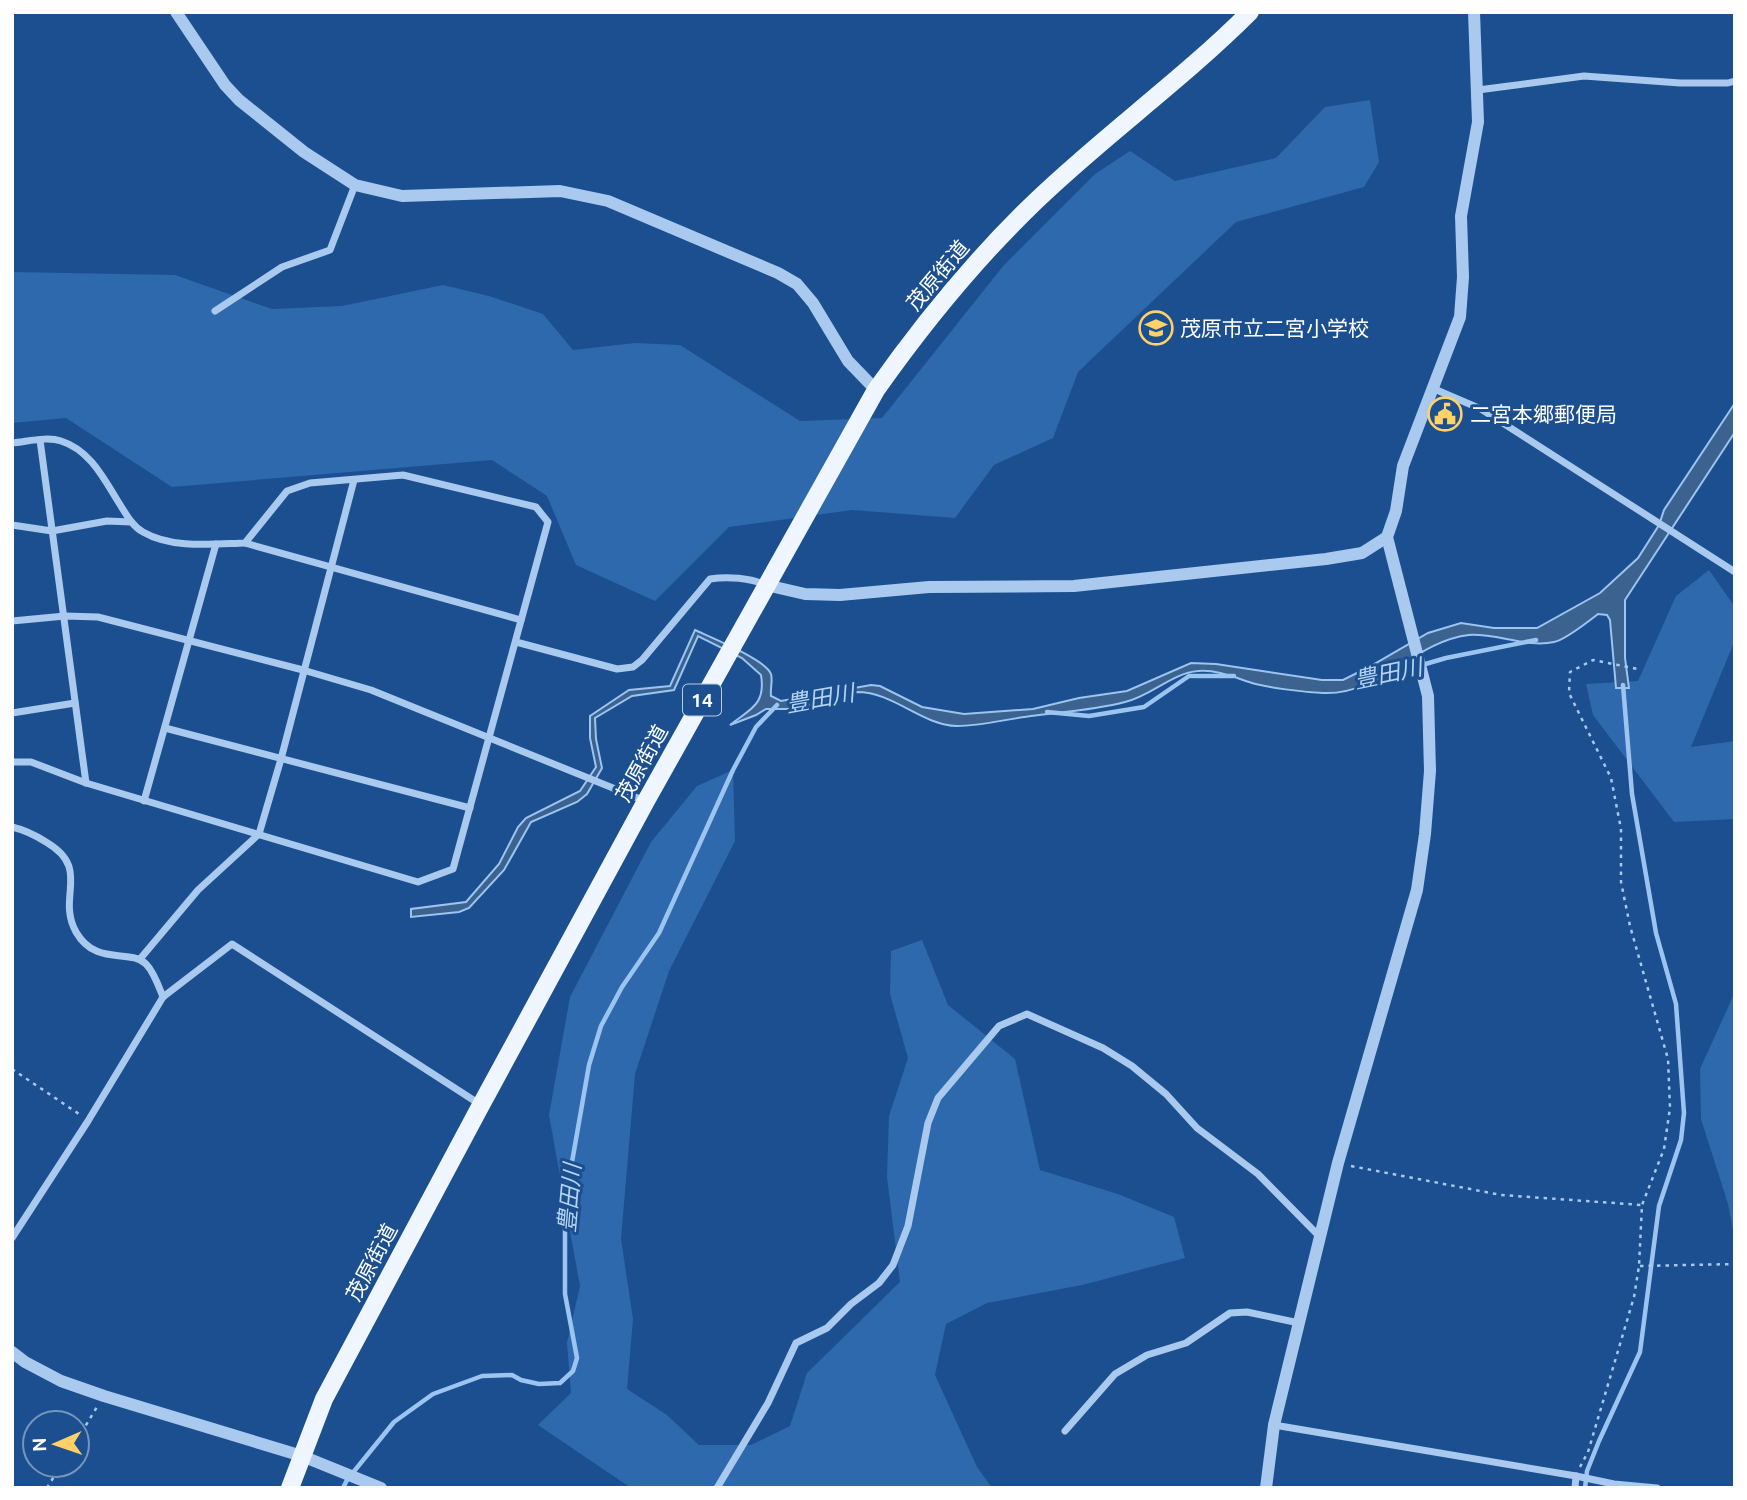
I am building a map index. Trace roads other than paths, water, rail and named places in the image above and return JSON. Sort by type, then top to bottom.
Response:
[{"type":"main road","name":"茂原街道","points":[[290,1488],[324,1399],[646,801],[876,390],[906,348],[988,249],[1048,190],[1250,12]]},
{"type":"street","points":[[176,12],[225,85],[239,100],[304,152],[355,185],[402,196],[561,191],[608,201],[778,273],[797,284],[813,303],[848,361],[876,390]]},
{"type":"street","points":[[1266,1488],[1274,1425],[1338,1163],[1417,890],[1425,834],[1430,771],[1428,696],[1387,537],[1396,511],[1403,466],[1460,317],[1463,276],[1461,216],[1478,122],[1474,12]]},
{"type":"street","points":[[1478,90],[1584,76],[1680,83],[1735,81]]},
{"type":"street","points":[[215,312],[282,267],[330,250],[355,185]]},
{"type":"street","points":[[1432,388],[1481,409],[1735,572]]},
{"type":"street","points":[[40,440],[86,783]]},
{"type":"street","points":[[12,443],[60,440],[87,456],[131,522],[142,532],[160,539],[198,545],[245,543],[521,620]]},
{"type":"street","points":[[12,762],[41,765],[86,783],[144,801],[418,882],[453,869],[548,522],[536,507],[403,475],[310,483],[288,491],[245,543]]},
{"type":"street","points":[[140,959],[198,890],[259,834],[354,480]]},
{"type":"street","points":[[12,525],[52,531],[107,521],[131,522]]},
{"type":"street","points":[[516,642],[617,669],[628,669],[642,660],[710,579],[721,577],[745,579],[805,594],[840,595],[929,587],[1074,586],[1326,559],[1362,553],[1387,537]]},
{"type":"street","points":[[144,801],[216,544]]},
{"type":"street","points":[[12,621],[65,615],[98,617],[303,670],[371,690],[646,801]]},
{"type":"street","points":[[12,713],[75,703]]},
{"type":"street","points":[[165,728],[470,808]]},
{"type":"street","points":[[12,827],[26,830],[63,852],[71,871],[69,917],[77,935],[97,953],[140,959],[148,966],[163,998]]},
{"type":"street","points":[[12,1238],[163,998],[232,944],[481,1105]]},
{"type":"street","points":[[717,1488],[768,1404],[796,1343],[827,1328],[851,1304],[879,1283],[893,1265],[908,1226],[928,1123],[938,1098],[999,1026],[1027,1014],[1103,1048],[1132,1066],[1166,1094],[1197,1128],[1258,1174],[1320,1237]]},
{"type":"street","points":[[1065,1431],[1115,1374],[1147,1355],[1186,1343],[1230,1313],[1247,1312],[1299,1323]]},
{"type":"street","points":[[12,1352],[61,1381],[302,1456],[378,1486]]},
{"type":"street","points":[[1274,1425],[1614,1484],[1657,1488]]},
{"type":"street","points":[[1575,1488],[1576,1476]]},
{"type":"water","points":[[1735,403],[1735,432],[1625,600],[1625,658],[1629,688],[1616,688],[1610,620],[1607,615],[1598,614],[1554,642],[1533,643],[1479,635],[1450,639],[1431,647],[1380,678],[1343,692],[1286,689],[1217,672],[1198,671],[1179,676],[1125,702],[976,725],[944,724],[883,697],[857,692],[796,709],[766,709],[730,725],[759,700],[761,675],[742,658],[698,636],[674,690],[632,696],[595,718],[602,768],[587,794],[577,802],[531,822],[504,870],[469,908],[459,912],[411,917],[411,909],[466,902],[499,864],[518,827],[526,818],[580,791],[596,767],[590,738],[590,716],[629,690],[670,686],[695,630],[737,649],[767,668],[772,676],[771,696],[781,701],[871,685],[880,686],[922,707],[964,714],[1033,709],[1079,698],[1127,691],[1191,663],[1216,664],[1322,680],[1343,680],[1428,633],[1461,623],[1494,628],[1537,628],[1600,593],[1638,558],[1659,525],[1664,510]]},
{"type":"waterway","name":"豊田川","points":[[1374,679],[1446,658],[1536,640]]},
{"type":"waterway","name":"豊田川","points":[[1047,712],[1089,716],[1144,707],[1189,676],[1234,676]]},
{"type":"waterway","points":[[1585,1488],[1587,1471],[1599,1441],[1640,1352],[1659,1206],[1681,1140],[1684,1113],[1676,1004],[1656,933],[1632,794],[1623,685]]},
{"type":"waterway","name":"豊田川","points":[[343,1488],[394,1422],[433,1394],[482,1376],[512,1375],[539,1384],[560,1383],[573,1371],[577,1358],[565,1294],[565,1202],[589,1065],[601,1026],[622,987],[659,933],[733,770],[756,727],[777,705]]},
{"type":"place","name":"茂原市立二宮小学校","points":[[1156,328]]},
{"type":"place","name":"二宮本郷郵便局","points":[[1445,414]]}]
